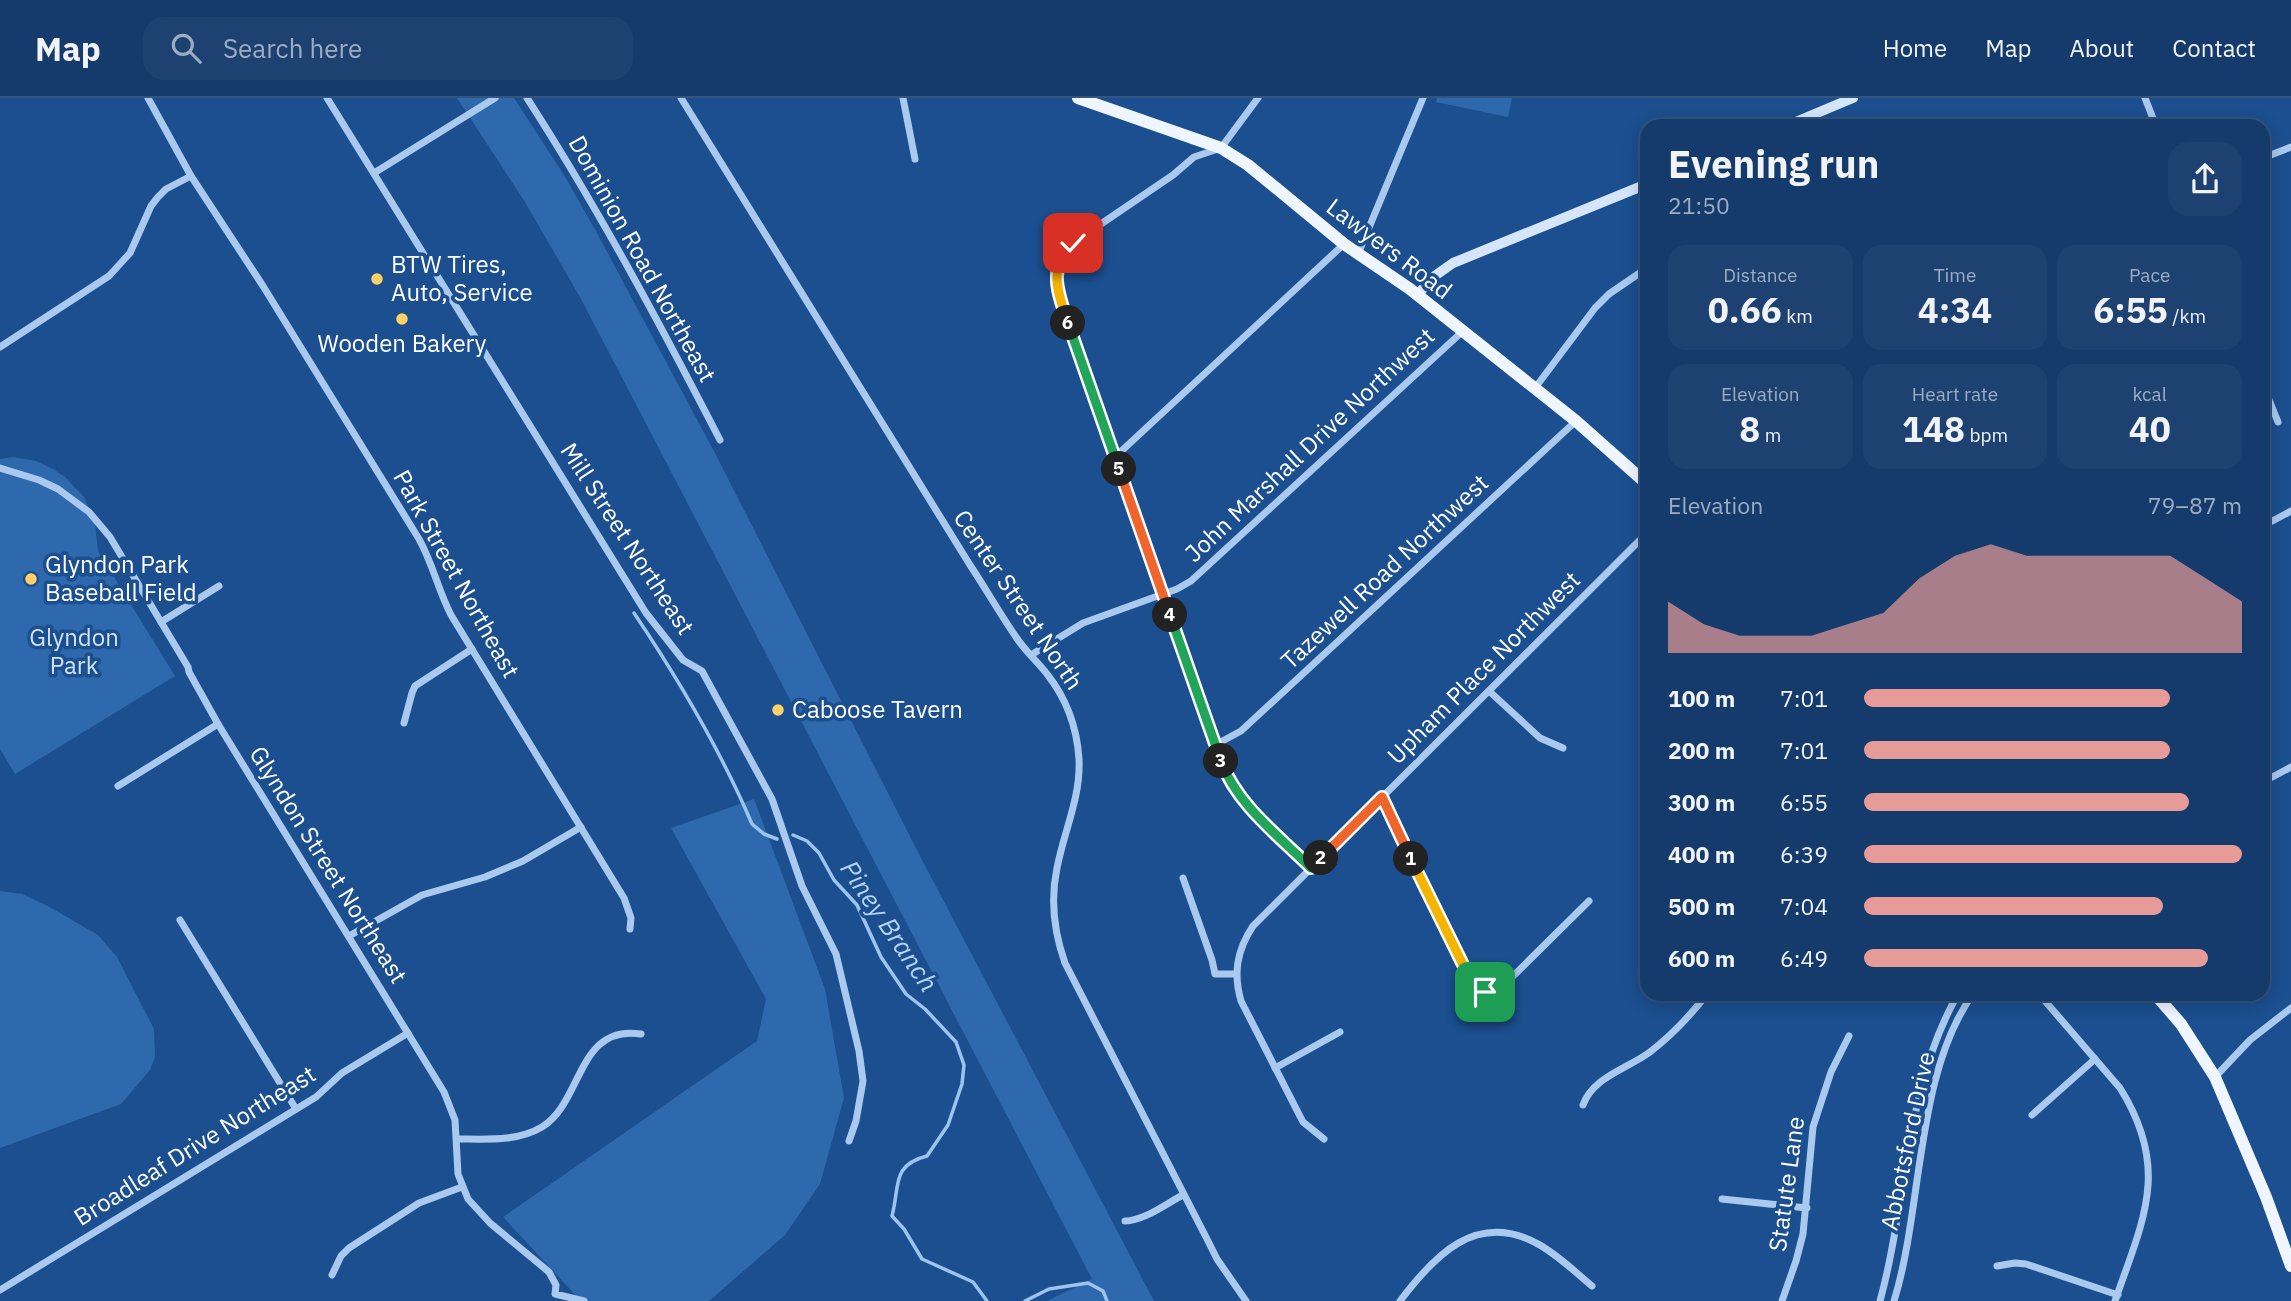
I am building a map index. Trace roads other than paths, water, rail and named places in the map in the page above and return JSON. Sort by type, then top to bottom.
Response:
[{"type":"main road","name":"Lawyers Road","points":[[1078,98],[1221,148],[1248,165],[1344,244],[1418,295],[1535,388],[1640,478]]},
{"type":"main road","points":[[1803,119],[1853,98]]},
{"type":"main road","points":[[1418,295],[1436,275],[1453,263],[1640,187]]},
{"type":"main road","points":[[2161,1001],[2180,1024],[2215,1077],[2266,1196],[2291,1266]]},
{"type":"street","name":"Park Street Northeast","points":[[148,98],[191,176],[239,248],[432,561],[450,615],[624,898],[631,918],[630,929]]},
{"type":"street","name":"Mill Street Northeast","points":[[327,98],[646,612],[683,660],[702,671],[772,799],[802,886],[836,954],[859,1051],[863,1081],[856,1121],[849,1141]]},
{"type":"street","points":[[374,173],[495,98]]},
{"type":"street","name":"Dominion Road Northeast","points":[[527,98],[576,176],[633,277],[720,440]]},
{"type":"street","name":"Center Street North","points":[[681,98],[1017,639],[1062,696],[1070,717],[1079,758],[1076,800],[1054,883],[1054,923],[1059,945],[1065,963],[1183,1195],[1223,1268],[1246,1301]]},
{"type":"street","points":[[903,98],[915,159]]},
{"type":"street","points":[[1258,98],[1221,148],[1194,157],[1173,175],[1073,243],[1059,261],[1056,284],[1227,776],[1236,792],[1311,868]]},
{"type":"street","points":[[1359,254],[1423,98]]},
{"type":"street","points":[[2145,98],[2154,119]]},
{"type":"street","points":[[2270,155],[2291,147]]},
{"type":"street","points":[[0,347],[109,276],[130,253],[151,206],[158,197],[166,189],[191,176]]},
{"type":"street","points":[[1115,457],[1344,244]]},
{"type":"street","points":[[1535,388],[1595,308],[1615,289],[1640,273]]},
{"type":"street","name":"John Marshall Drive Northwest","points":[[1031,655],[1083,623],[1177,589],[1199,575],[1463,331]]},
{"type":"street","points":[[2270,402],[2278,422]]},
{"type":"street","name":"Tazewell Road Northwest","points":[[1215,745],[1241,731],[1576,421]]},
{"type":"street","name":"Glyndon Street Northeast","points":[[0,468],[58,489],[89,512],[110,537],[188,667],[218,724],[444,1092],[454,1120],[458,1174],[475,1209],[549,1272],[556,1285],[554,1298],[584,1301]]},
{"type":"street","points":[[2270,522],[2291,511]]},
{"type":"street","name":"Upham Place Northwest","points":[[1324,1139],[1303,1122],[1241,1001],[1236,974],[1240,949],[1253,926],[1640,540]]},
{"type":"street","points":[[161,622],[219,586]]},
{"type":"street","points":[[404,723],[415,686],[471,649]]},
{"type":"street","points":[[1489,691],[1540,738],[1563,748]]},
{"type":"street","points":[[118,786],[218,724]]},
{"type":"street","points":[[2270,778],[2291,767]]},
{"type":"street","points":[[1382,797],[1463,967],[1473,985],[1485,992],[1499,990],[1589,901]]},
{"type":"street","points":[[349,936],[422,895],[485,877],[523,861],[581,827]]},
{"type":"street","points":[[1183,878],[1212,960],[1214,974],[1236,974]]},
{"type":"street","points":[[180,920],[296,1109]]},
{"type":"street","points":[[1481,1017],[1485,992]]},
{"type":"street","points":[[1583,1105],[1591,1090],[1664,1041],[1681,1026],[1701,1001]]},
{"type":"street","name":"Abbotsford Drive","points":[[1880,1301],[1889,1268],[1924,1075],[1945,1018],[1954,1001]]},
{"type":"street","name":"Abbotsford Drive","points":[[1894,1301],[1934,1088],[1947,1046],[1970,1001]]},
{"type":"street","points":[[1997,1266],[2026,1264],[2116,1298],[2145,1215],[2148,1166],[2144,1138],[2130,1104],[2045,1001]]},
{"type":"street","points":[[2215,1077],[2250,1040],[2291,1008]]},
{"type":"street","points":[[1275,1068],[1340,1032]]},
{"type":"street","name":"Broadleaf Drive Northeast","points":[[0,1290],[324,1092],[342,1073],[408,1033]]},
{"type":"street","points":[[457,1139],[512,1138],[545,1126],[562,1108],[593,1051],[614,1036],[640,1034]]},
{"type":"street","name":"Statute Lane","points":[[1782,1301],[1796,1261],[1807,1208],[1813,1127],[1827,1083],[1849,1036]]},
{"type":"street","points":[[2032,1115],[2095,1059]]},
{"type":"street","points":[[332,1275],[341,1256],[349,1248],[419,1203],[462,1187]]},
{"type":"street","points":[[1125,1221],[1145,1215],[1183,1195]]},
{"type":"street","points":[[1722,1199],[1807,1208]]},
{"type":"street","points":[[1401,1301],[1442,1253],[1466,1238],[1493,1233],[1524,1237],[1539,1244],[1592,1286]]},
{"type":"waterway","name":"Piney Branch","points":[[634,613],[698,716],[752,824],[764,834],[777,839]]},
{"type":"waterway","name":"Piney Branch","points":[[793,835],[807,841],[819,853],[834,880],[857,905],[881,957],[906,994],[925,1009],[956,1042],[964,1065],[962,1084],[948,1125],[927,1156],[915,1160],[902,1171],[892,1216],[904,1229],[922,1259],[973,1282],[987,1301]]},
{"type":"waterway","name":"Piney Branch","points":[[1025,1301],[1049,1289],[1088,1283],[1103,1291],[1107,1301]]},
{"type":"place","name":"BTW Tires, Auto, Service","points":[[377,279]]},
{"type":"place","name":"Wooden Bakery","points":[[402,319]]},
{"type":"place","name":"Glyndon Park Baseball Field","points":[[31,579]]},
{"type":"place","name":"Caboose Tavern","points":[[778,710]]},
{"type":"park label","name":"Glyndon Park","points":[[74,652]]}]
